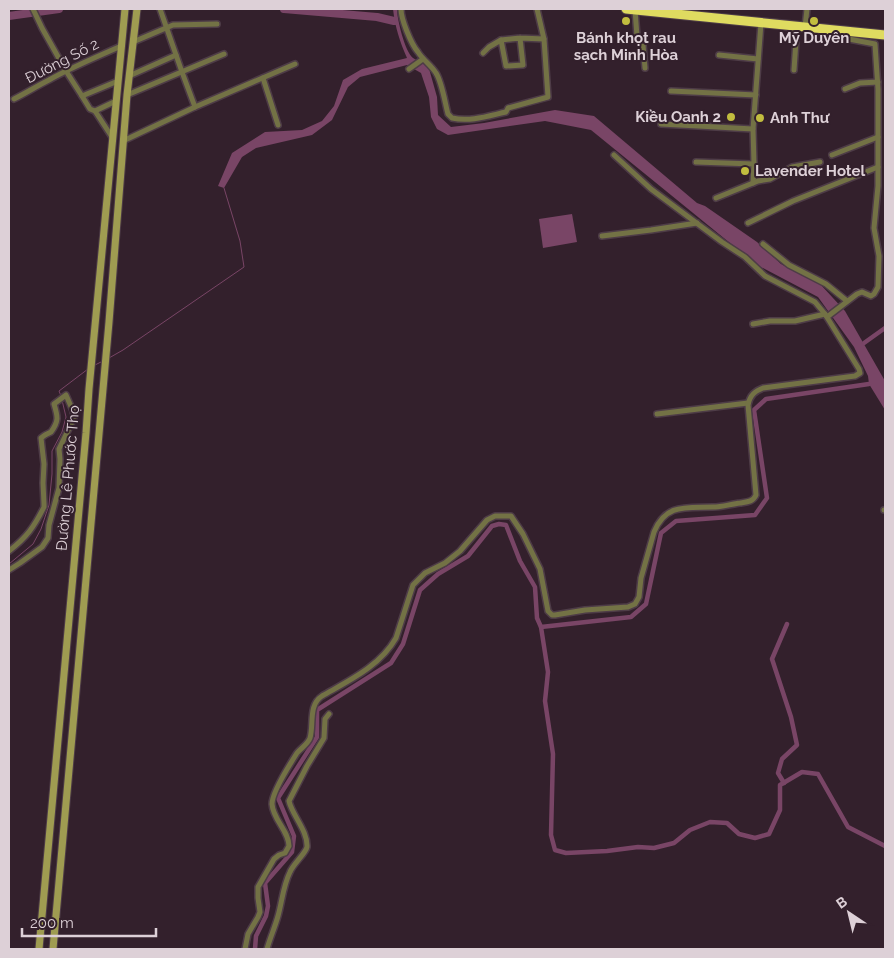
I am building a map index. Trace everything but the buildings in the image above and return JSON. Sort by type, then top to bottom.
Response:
[{"type":"highway","points":[[634,9],[688,12],[761,23],[885,35]]},
{"type":"street","points":[[34,9],[42,28],[66,71],[90,109],[95,111],[112,136]]},
{"type":"street","name":"Đường Lê Phước Thọ","points":[[39,949],[125,9]]},
{"type":"street","name":"Đường Lê Phước Thọ","points":[[52,949],[109,322],[127,95],[137,9]]},
{"type":"street","points":[[160,9],[195,107]]},
{"type":"street","points":[[401,9],[403,20],[413,45],[422,60],[437,73],[440,79],[450,118],[457,119],[471,119],[507,112],[508,108],[548,97],[544,39],[537,9]]},
{"type":"street","points":[[634,9],[636,36],[643,45],[645,68]]},
{"type":"street","points":[[794,70],[801,27],[807,9]]},
{"type":"street","points":[[753,183],[753,129],[761,23]]},
{"type":"street","points":[[133,42],[173,25],[217,24]]},
{"type":"street","points":[[752,324],[827,315],[859,293],[873,295],[878,287],[878,256],[874,228],[878,167],[878,82],[875,44],[833,36],[831,35],[833,30]]},
{"type":"street","points":[[484,53],[489,47],[501,40],[520,38],[544,39]]},
{"type":"street","points":[[501,40],[506,66],[523,64],[520,38]]},
{"type":"street","name":"Đường Số 2","points":[[14,99],[66,71],[121,46]]},
{"type":"street","points":[[127,95],[224,54]]},
{"type":"street","points":[[129,76],[176,55]]},
{"type":"street","points":[[719,55],[758,59]]},
{"type":"street","points":[[409,69],[422,60]]},
{"type":"street","points":[[123,141],[195,107],[295,64]]},
{"type":"street","points":[[263,78],[278,125]]},
{"type":"street","points":[[82,96],[118,81]]},
{"type":"street","points":[[845,89],[860,83],[878,82]]},
{"type":"street","points":[[671,91],[756,95]]},
{"type":"street","points":[[95,111],[116,102]]},
{"type":"street","points":[[661,124],[753,129]]},
{"type":"street","points":[[832,155],[878,137]]},
{"type":"street","points":[[245,949],[248,934],[260,912],[258,887],[274,860],[284,853],[289,846],[288,837],[273,810],[273,796],[293,759],[310,739],[316,702],[322,696],[368,669],[383,655],[396,638],[413,585],[425,574],[460,552],[487,520],[495,516],[511,516],[524,534],[540,570],[546,606],[552,615],[585,610],[628,607],[635,604],[639,597],[640,578],[654,532],[656,527],[670,512],[689,507],[715,507],[749,502],[755,498],[755,473],[748,403],[753,394],[763,388],[855,376],[860,373],[827,315],[815,302],[768,278],[745,256],[722,242],[651,189],[614,155]]},
{"type":"street","points":[[696,162],[754,164]]},
{"type":"street","points":[[716,198],[770,178],[792,167],[820,162]]},
{"type":"street","points":[[110,164],[121,166]]},
{"type":"street","points":[[748,223],[846,178],[878,167]]},
{"type":"street","points":[[602,236],[697,223]]},
{"type":"street","points":[[763,244],[789,265],[826,284],[846,302]]},
{"type":"street","points":[[9,551],[32,529],[44,508],[42,483],[44,464],[41,438],[51,432],[56,425],[58,417],[54,404],[66,395],[72,406],[74,418],[59,449],[59,488],[49,525],[48,538],[42,547],[9,570]]},
{"type":"street","points":[[656,414],[748,403]]},
{"type":"street","points":[[86,433],[99,433]]},
{"type":"street","points":[[267,949],[286,881],[295,863],[307,849],[301,824],[290,805],[290,801],[307,766],[324,738],[326,719],[329,714]]},
{"type":"street","points":[[52,804],[66,805]]},
{"type":"shaded area","points":[[393,9],[397,9],[402,35],[410,55],[428,65],[437,97],[438,115],[451,127],[555,110],[594,116],[697,203],[705,206],[757,242],[781,264],[821,285],[845,311],[885,381],[885,410],[869,384],[868,376],[854,347],[818,297],[757,265],[591,130],[545,121],[448,135],[437,129],[431,117],[429,97],[421,73],[407,65],[360,77],[348,87],[332,120],[312,135],[256,148],[242,157],[224,188],[218,186],[232,153],[265,132],[302,130],[322,121],[334,106],[343,80],[362,69],[407,58],[398,34]]},
{"type":"shaded area","points":[[572,214],[577,242],[543,248],[539,219]]},
{"type":"waterway","points":[[9,16],[59,9]]},
{"type":"waterway","points":[[284,9],[377,17],[394,21]]},
{"type":"waterway","points":[[109,358],[244,267],[240,241],[224,188]]},
{"type":"waterway","points":[[864,343],[885,328]]},
{"type":"waterway","points":[[93,366],[103,361]]},
{"type":"waterway","points":[[61,396],[59,391],[88,369]]},
{"type":"waterway","points":[[541,627],[631,617],[646,604],[661,533],[676,521],[755,515],[767,498],[754,410],[766,399],[869,384]]},
{"type":"waterway","points":[[9,564],[33,544],[41,529],[49,505],[52,451],[62,432],[66,417],[62,400]]},
{"type":"waterway","points":[[255,949],[256,936],[266,916],[268,906],[265,883],[292,852],[294,836],[278,798],[317,737],[317,710],[391,663],[403,644],[420,590],[438,574],[468,556],[492,526],[499,524],[506,525],[520,561],[535,587],[537,618],[541,627],[548,672],[545,701],[553,754],[551,835],[555,850],[566,853],[638,847],[654,848],[674,843],[690,830],[710,822],[727,823],[739,834],[755,838],[769,834],[780,810],[780,785],[802,772],[818,774],[848,827],[885,846]]},
{"type":"waterway","points":[[784,783],[778,773],[782,759],[797,745],[791,717],[772,659],[787,624]]},
{"type":"place","name":"Bánh khọt rau sạch Minh Hòa","points":[[626,21]]},
{"type":"place","name":"Mỹ Duyên","points":[[814,21]]},
{"type":"place","name":"Kiều Oanh 2","points":[[731,117]]},
{"type":"place","name":"Anh Thư","points":[[760,118]]},
{"type":"place","name":"Lavender Hotel","points":[[745,171]]}]
